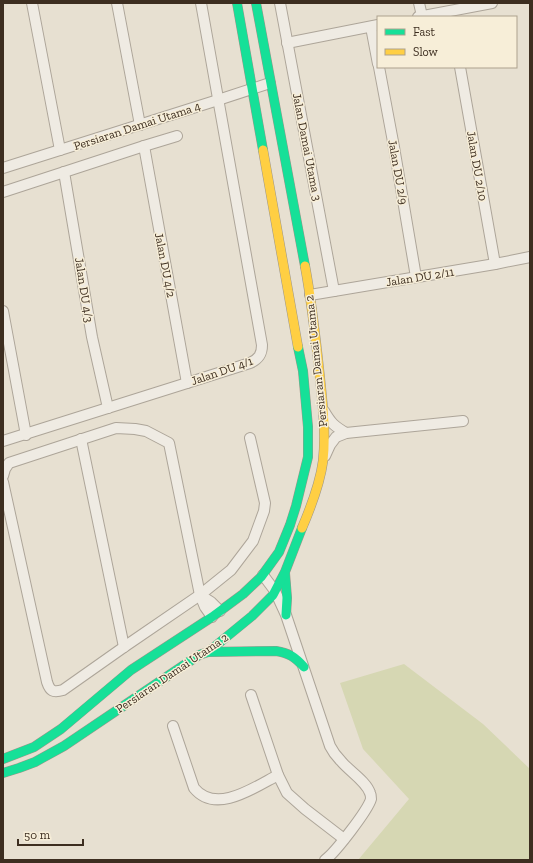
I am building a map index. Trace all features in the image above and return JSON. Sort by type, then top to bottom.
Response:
[{"type":"street","points":[[32,3],[60,150]]},
{"type":"street","points":[[117,3],[140,125]]},
{"type":"street","name":"Jalan DU 4/1","points":[[3,441],[187,383],[256,360],[260,356],[262,345],[201,3]]},
{"type":"street","name":"Persiaran Damai Utama 2","points":[[3,759],[34,747],[61,729],[131,670],[216,614],[243,594],[263,575],[279,552],[296,506],[308,457],[308,427],[303,371],[237,3]]},
{"type":"street","name":"Persiaran Damai Utama 2","points":[[3,773],[17,770],[33,763],[77,738],[199,655],[208,652],[252,616],[273,596],[285,572],[312,504],[323,461],[323,409],[318,359],[310,295],[256,3]]},
{"type":"street","name":"Jalan Damai Utama 3","points":[[280,3],[334,291]]},
{"type":"street","points":[[419,3],[420,16],[451,14],[492,3]]},
{"type":"street","points":[[287,43],[374,26]]},
{"type":"street","name":"Jalan DU 2/9","points":[[374,26],[377,56]]},
{"type":"street","name":"Jalan DU 2/9","points":[[378,68],[394,146],[416,277]]},
{"type":"street","name":"Jalan DU 2/10","points":[[460,68],[495,264]]},
{"type":"street","name":"Persiaran Damai Utama 4","points":[[3,168],[270,83]]},
{"type":"street","points":[[3,192],[177,136]]},
{"type":"street","name":"Jalan DU 4/2","points":[[144,146],[187,383]]},
{"type":"street","name":"Jalan DU 4/3","points":[[64,172],[92,336],[108,408]]},
{"type":"street","name":"Jalan DU 2/11","points":[[310,295],[530,257]]},
{"type":"street","points":[[3,311],[26,435]]},
{"type":"street","points":[[323,409],[335,426],[346,433]]},
{"type":"street","points":[[323,461],[330,445],[336,438],[346,433],[463,421]]},
{"type":"street","points":[[3,476],[9,463],[116,428],[146,431],[168,443],[200,595],[205,607],[216,614]]},
{"type":"street","points":[[3,482],[46,682],[49,688],[53,691],[58,691],[63,690],[200,595],[230,570],[253,541],[265,503],[250,438]]},
{"type":"street","points":[[81,439],[124,647]]},
{"type":"street","points":[[285,572],[287,598],[286,615]]},
{"type":"street","points":[[263,575],[275,591],[286,615],[330,746],[341,762],[365,785],[371,795],[368,806],[335,851],[325,860]]},
{"type":"street","points":[[208,652],[276,651],[287,653],[298,660],[304,667]]},
{"type":"street","points":[[251,695],[278,775],[287,793],[344,839]]},
{"type":"street","points":[[172,726],[194,788],[199,794],[207,798],[217,800],[239,795],[278,775]]},
{"type":"green space","points":[[404,664],[483,724],[530,769],[530,860],[358,860],[409,799],[363,749],[340,683]]},
{"type":"traffic: fast","points":[[237,3],[263,150]]},
{"type":"traffic: fast","points":[[256,3],[305,266]]},
{"type":"traffic: fast","points":[[3,759],[34,747],[61,729],[131,670],[212,617],[243,594],[261,577],[279,552],[296,506],[308,457],[308,427],[303,371],[298,347]]},
{"type":"traffic: fast","points":[[3,773],[35,762],[64,746],[199,655],[208,652],[252,616],[273,595],[285,572],[302,528]]},
{"type":"traffic: fast","points":[[285,573],[287,598],[286,615]]},
{"type":"traffic: fast","points":[[208,652],[276,651],[292,656],[304,667]]},
{"type":"traffic: slow","points":[[263,150],[298,347]]},
{"type":"traffic: slow","points":[[302,528],[312,504],[320,478],[324,441],[323,409],[312,308],[305,266]]}]
